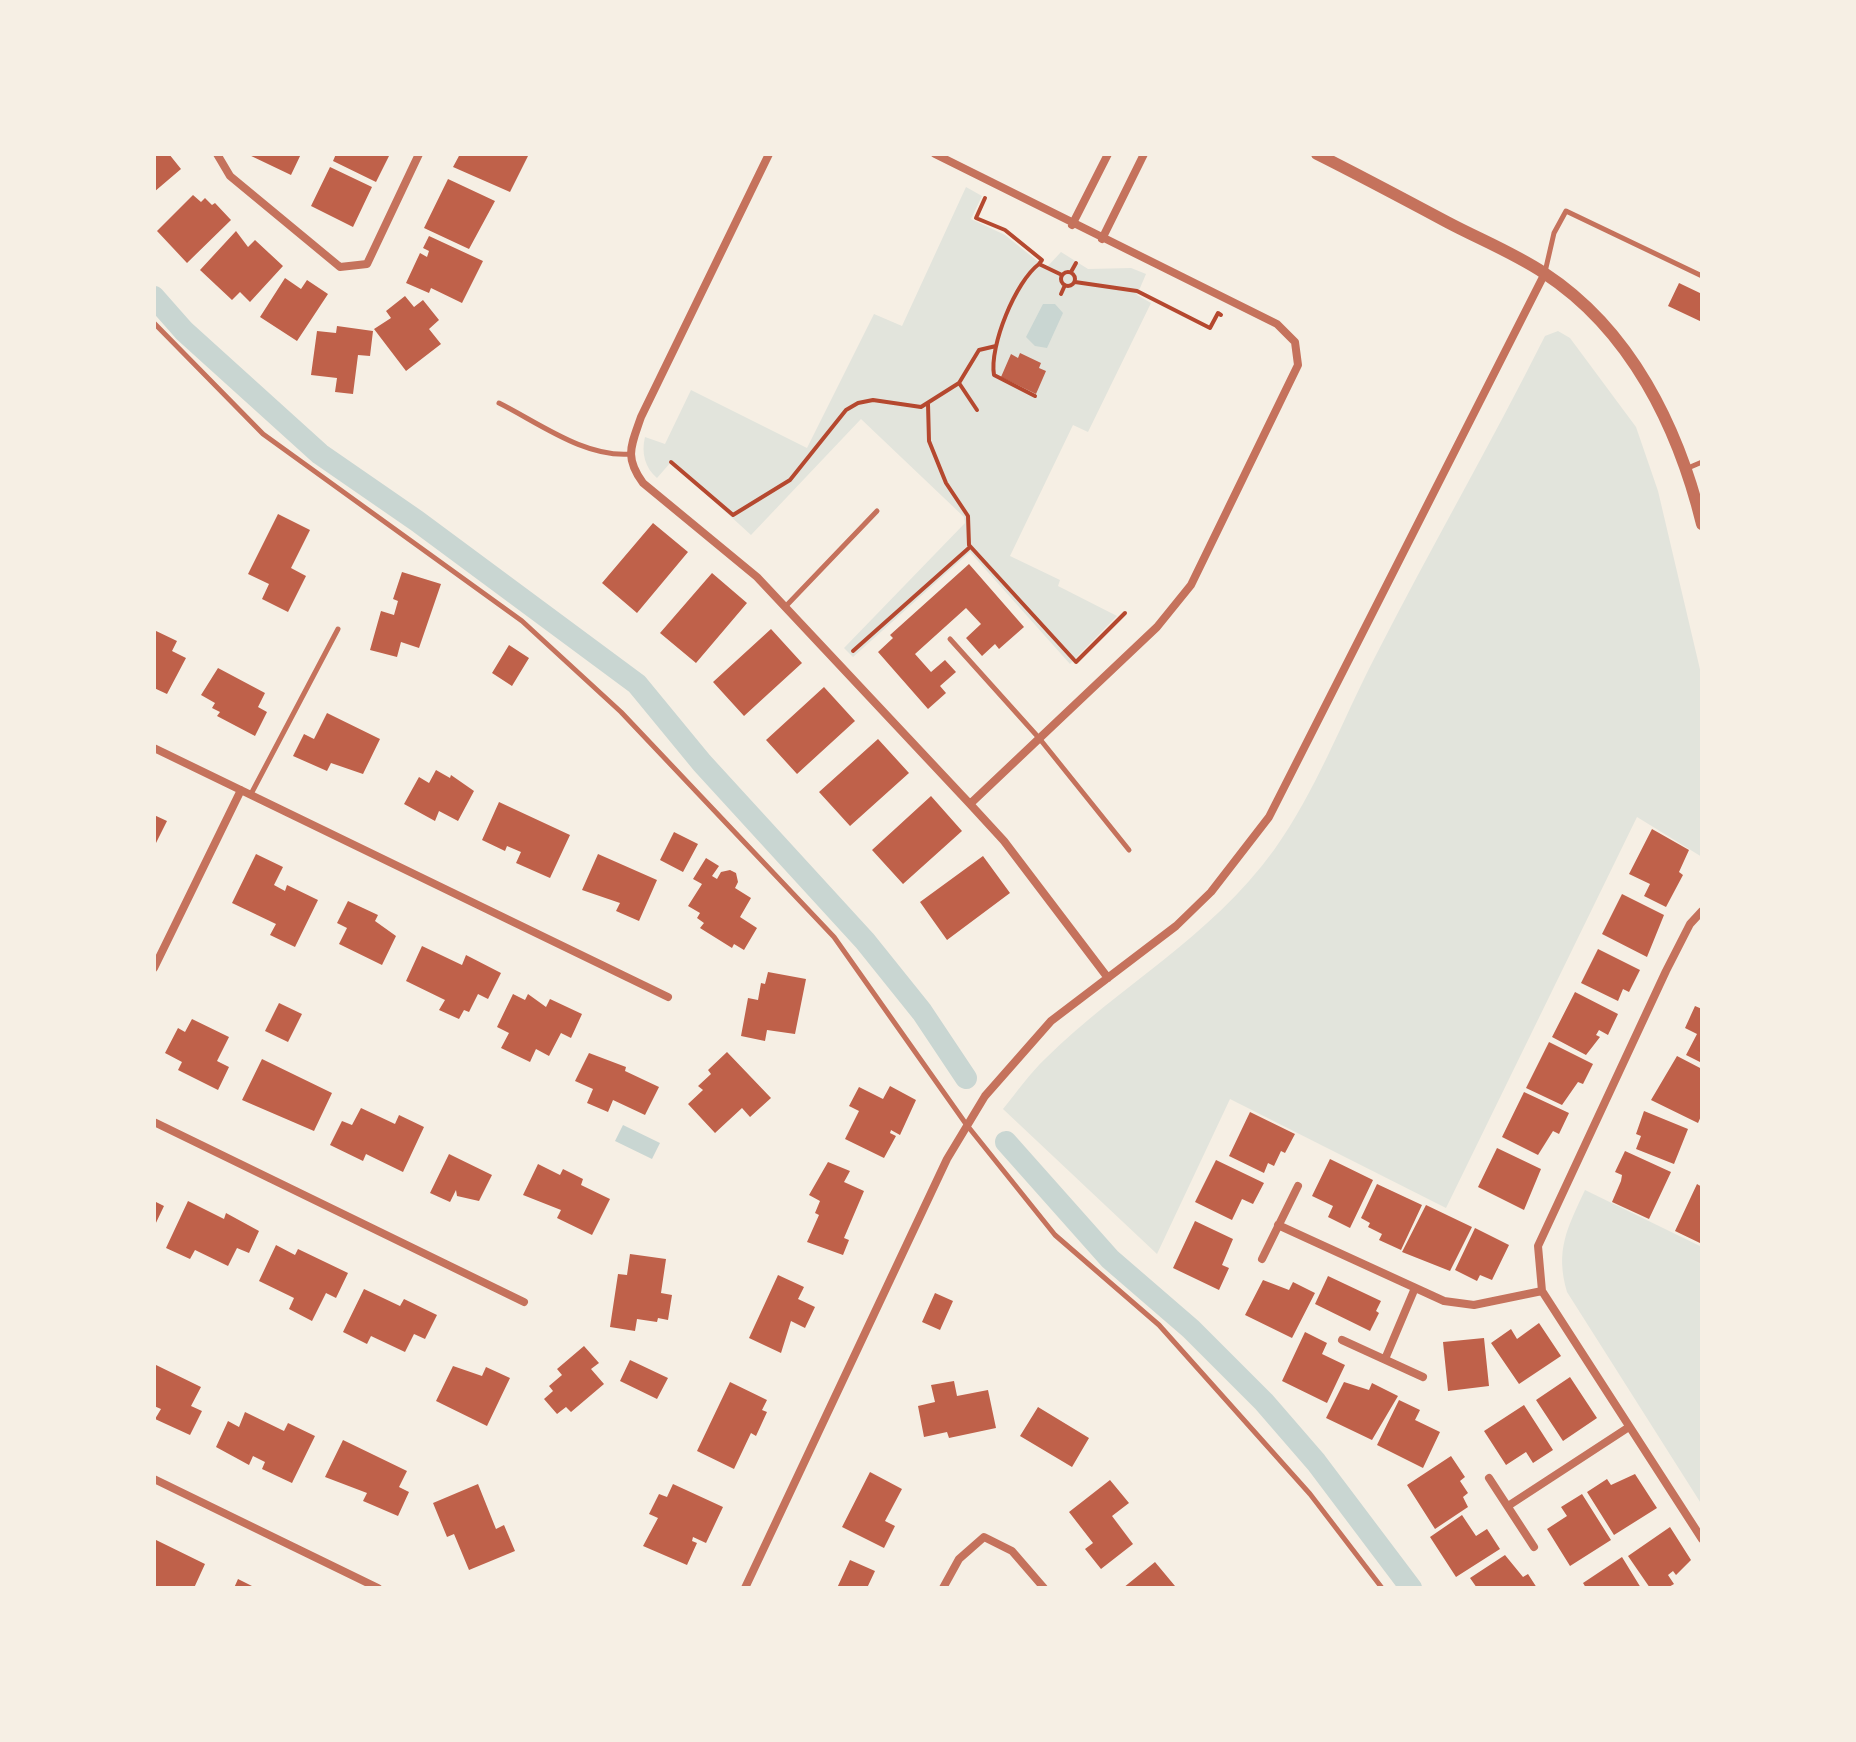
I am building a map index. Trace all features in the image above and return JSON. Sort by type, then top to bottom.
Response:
[{"type":"street","points":[[217,154],[230,176],[340,267],[367,264],[419,154]]},
{"type":"street","points":[[769,154],[641,417],[631,466],[643,483],[757,577],[970,804],[1004,841],[1108,978]]},
{"type":"street","points":[[935,154],[1072,225],[1186,276],[1277,324],[1295,342],[1298,365],[1191,585],[1157,627],[970,804]]},
{"type":"street","points":[[1072,225],[1108,154]]},
{"type":"street","points":[[1102,239],[1144,154]]},
{"type":"street","points":[[1317,154],[1545,273],[1590,312],[1630,355],[1663,412],[1688,468],[1702,524]]},
{"type":"street","points":[[745,1588],[966,1124],[1027,1044],[1051,1021],[1176,926],[1211,892],[1269,817],[1545,273]]},
{"type":"street","points":[[154,748],[668,997]]},
{"type":"street","points":[[154,968],[241,790]]},
{"type":"street","points":[[1702,911],[1690,924],[1666,971],[1538,1246],[1542,1291],[1702,1539]]},
{"type":"street","points":[[154,1122],[524,1302]]},
{"type":"street","points":[[1262,1259],[1298,1186]]},
{"type":"street","points":[[1278,1225],[1444,1301],[1474,1305],[1542,1291]]},
{"type":"street","points":[[1385,1359],[1415,1288]]},
{"type":"street","points":[[1342,1340],[1423,1377]]},
{"type":"street","points":[[1508,1506],[1629,1427]]},
{"type":"street","points":[[1489,1478],[1534,1547]]},
{"type":"street","points":[[154,1479],[378,1588]]},
{"type":"street","points":[[943,1588],[959,1559],[984,1537],[1012,1551],[1044,1588]]},
{"type":"lane","points":[[1545,273],[1554,233],[1566,211],[1702,276]]},
{"type":"lane","points":[[154,323],[263,434],[522,621],[621,712],[834,937],[966,1124],[1055,1235],[1159,1325],[1310,1494],[1382,1588]]},
{"type":"lane","points":[[499,403],[586,447],[608,454],[631,454]]},
{"type":"lane","points":[[1688,468],[1702,462]]},
{"type":"lane","points":[[785,607],[877,511]]},
{"type":"lane","points":[[251,795],[338,629]]},
{"type":"lane","points":[[950,639],[1039,738],[1129,850]]},
{"type":"path","points":[[985,198],[976,218],[1005,230],[1042,260],[1026,276],[996,346],[994,375],[1035,396]]},
{"type":"path","points":[[1039,264],[1062,275],[1071,272],[1076,263]]},
{"type":"path","points":[[1071,272],[1075,282]]},
{"type":"path","points":[[1061,294],[1065,285],[1062,275]]},
{"type":"path","points":[[1065,285],[1075,282],[1137,291],[1210,328],[1218,313],[1231,319]]},
{"type":"path","points":[[671,462],[733,515],[790,480],[846,410],[858,403],[885,400],[921,407],[959,383],[979,350],[996,346]]},
{"type":"path","points":[[959,383],[977,410]]},
{"type":"path","points":[[928,404],[929,441],[946,483],[968,516],[970,547],[1076,662],[1125,613]]},
{"type":"path","points":[[853,651],[970,547]]},
{"type":"shaded area","points":[[966,187],[982,196],[971,219],[1005,235],[1046,268],[1061,252],[1088,269],[1131,268],[1146,274],[1137,295],[1151,303],[1088,432],[1073,425],[1010,556],[1060,580],[1058,586],[1117,616],[1070,664],[970,552],[853,657],[844,648],[965,523],[964,517],[861,419],[751,535],[671,462],[657,478],[645,460],[645,437],[665,444],[691,390],[807,448],[874,314],[902,326]]},
{"type":"shaded area","points":[[1043,304],[1055,304],[1063,313],[1047,348],[1035,346],[1026,337]]},
{"type":"shaded area","points":[[1558,331],[1570,338],[1636,427],[1658,491],[1702,678],[1702,857],[1637,817],[1446,1208],[1230,1099],[1157,1254],[1003,1109],[1029,1076],[1075,1031],[1222,910],[1274,850],[1316,780],[1375,657],[1545,336]]},
{"type":"shaded area","points":[[623,1125],[660,1143],[652,1159],[615,1141]]},
{"type":"shaded area","points":[[1585,1190],[1702,1247],[1702,1505],[1567,1292],[1562,1264],[1565,1240]]},
{"type":"building","points":[[154,154],[169,154],[181,169],[154,192]]},
{"type":"building","points":[[247,154],[301,154],[291,175]]},
{"type":"building","points":[[336,154],[390,154],[376,182],[333,161]]},
{"type":"building","points":[[460,154],[529,154],[510,192],[453,167]]},
{"type":"building","points":[[330,167],[372,187],[353,227],[311,206]]},
{"type":"building","points":[[448,179],[495,201],[469,249],[424,228]]},
{"type":"building","points":[[193,195],[201,202],[205,198],[212,205],[215,203],[231,220],[187,263],[157,231]]},
{"type":"building","points":[[236,231],[248,247],[255,240],[283,266],[250,302],[240,292],[232,300],[200,270]]},
{"type":"building","points":[[429,236],[483,261],[462,303],[431,288],[429,293],[406,283],[420,253],[427,257],[429,251],[423,248]]},
{"type":"building","points":[[285,278],[301,289],[307,280],[328,294],[297,341],[260,317]]},
{"type":"building","points":[[1679,283],[1702,294],[1702,322],[1668,306]]},
{"type":"building","points":[[405,296],[414,307],[423,300],[439,320],[429,329],[441,344],[406,371],[374,329],[391,318],[386,311]]},
{"type":"building","points":[[337,326],[373,331],[370,356],[358,355],[353,394],[335,392],[337,378],[311,375],[317,331],[336,333]]},
{"type":"building","points":[[1020,353],[1041,363],[1039,368],[1046,371],[1036,394],[1001,377],[1011,354],[1018,358]]},
{"type":"building","points":[[278,514],[310,530],[291,568],[306,576],[288,612],[262,599],[269,584],[248,574]]},
{"type":"building","points":[[653,523],[688,552],[637,613],[602,583]]},
{"type":"building","points":[[969,564],[1024,627],[999,649],[995,644],[982,656],[966,638],[981,624],[966,608],[915,654],[931,672],[945,660],[956,672],[940,686],[946,693],[928,709],[878,652],[893,638],[890,635]]},
{"type":"building","points":[[402,572],[441,584],[419,648],[401,642],[397,657],[370,650],[381,611],[394,615],[398,601],[393,599]]},
{"type":"building","points":[[712,573],[747,603],[696,663],[660,633]]},
{"type":"building","points":[[771,629],[802,663],[744,716],[713,682]]},
{"type":"building","points":[[154,630],[177,641],[172,651],[186,658],[167,694],[154,688]]},
{"type":"building","points":[[509,645],[529,658],[512,686],[492,673]]},
{"type":"building","points":[[218,668],[265,693],[258,707],[267,712],[255,736],[217,716],[220,712],[212,708],[215,703],[201,695]]},
{"type":"building","points":[[824,687],[855,721],[797,774],[766,740]]},
{"type":"building","points":[[327,713],[380,739],[363,774],[331,763],[327,771],[293,756],[304,734],[314,739]]},
{"type":"building","points":[[878,739],[909,773],[850,826],[819,792]]},
{"type":"building","points":[[436,770],[450,778],[451,775],[474,791],[458,821],[439,811],[435,821],[404,804],[419,777],[429,783]]},
{"type":"building","points":[[931,796],[962,831],[903,884],[872,850]]},
{"type":"building","points":[[499,802],[570,835],[550,878],[516,863],[521,852],[507,846],[505,851],[482,840]]},
{"type":"building","points":[[154,815],[167,821],[154,847]]},
{"type":"building","points":[[1652,829],[1689,850],[1679,872],[1683,875],[1666,907],[1644,896],[1650,884],[1629,874]]},
{"type":"building","points":[[674,832],[698,844],[683,872],[660,860]]},
{"type":"building","points":[[256,854],[283,867],[274,885],[285,891],[287,885],[318,900],[295,947],[270,935],[276,924],[232,903]]},
{"type":"building","points":[[598,854],[657,880],[639,921],[616,911],[620,903],[582,890]]},
{"type":"building","points":[[983,856],[1010,893],[947,940],[920,902]]},
{"type":"building","points":[[706,858],[719,866],[712,876],[717,879],[721,872],[730,870],[736,873],[738,882],[735,888],[751,898],[740,917],[757,928],[744,950],[734,944],[732,948],[700,928],[704,923],[697,918],[700,913],[688,906],[702,884],[693,879]]},
{"type":"building","points":[[1622,894],[1664,915],[1647,957],[1602,934]]},
{"type":"building","points":[[348,901],[378,915],[375,921],[396,936],[382,965],[339,944],[347,928],[337,923]]},
{"type":"building","points":[[422,946],[462,965],[466,955],[501,973],[488,999],[478,994],[469,1012],[464,1010],[459,1019],[439,1010],[445,1000],[406,981]]},
{"type":"building","points":[[1598,949],[1640,970],[1629,992],[1623,989],[1618,1001],[1581,983]]},
{"type":"building","points":[[768,972],[806,979],[795,1034],[767,1030],[765,1041],[741,1036],[748,998],[758,1000],[761,983],[765,984]]},
{"type":"building","points":[[1575,992],[1618,1014],[1608,1035],[1599,1030],[1596,1035],[1600,1037],[1586,1055],[1552,1037]]},
{"type":"building","points":[[513,994],[525,1000],[528,994],[546,1007],[550,999],[582,1014],[571,1038],[561,1033],[549,1056],[536,1049],[530,1062],[501,1048],[509,1033],[497,1027]]},
{"type":"building","points":[[279,1003],[302,1014],[288,1042],[265,1031]]},
{"type":"building","points":[[1695,1006],[1702,1009],[1702,1063],[1686,1055],[1697,1034],[1685,1028]]},
{"type":"building","points":[[192,1019],[229,1037],[217,1061],[229,1067],[218,1090],[178,1070],[182,1062],[165,1053],[178,1028],[185,1032]]},
{"type":"building","points":[[1549,1042],[1593,1064],[1583,1084],[1578,1082],[1562,1105],[1526,1088]]},
{"type":"building","points":[[727,1052],[771,1098],[750,1117],[742,1108],[715,1133],[688,1104],[703,1090],[698,1086],[711,1074],[708,1070]]},
{"type":"building","points":[[589,1053],[626,1067],[625,1071],[659,1087],[645,1115],[613,1100],[608,1112],[587,1103],[593,1089],[575,1081]]},
{"type":"building","points":[[1677,1056],[1702,1069],[1702,1114],[1698,1123],[1651,1100]]},
{"type":"building","points":[[262,1059],[332,1093],[314,1131],[242,1100]]},
{"type":"building","points":[[890,1086],[916,1100],[900,1135],[891,1130],[890,1133],[896,1136],[884,1158],[845,1139],[859,1111],[849,1106],[859,1087],[883,1099]]},
{"type":"building","points":[[1524,1092],[1569,1113],[1559,1134],[1553,1131],[1538,1155],[1502,1137]]},
{"type":"building","points":[[361,1108],[395,1124],[399,1115],[424,1127],[403,1172],[366,1154],[363,1161],[330,1145],[342,1121],[352,1125]]},
{"type":"building","points":[[1644,1111],[1688,1129],[1674,1164],[1636,1149],[1641,1136],[1636,1134]]},
{"type":"building","points":[[1250,1112],[1295,1134],[1285,1153],[1281,1151],[1274,1166],[1268,1163],[1264,1173],[1229,1156]]},
{"type":"building","points":[[1497,1148],[1541,1169],[1524,1210],[1478,1187]]},
{"type":"building","points":[[1625,1151],[1671,1172],[1649,1219],[1612,1202],[1622,1175],[1615,1172]]},
{"type":"building","points":[[449,1154],[492,1175],[479,1201],[457,1196],[456,1190],[450,1202],[430,1193]]},
{"type":"building","points":[[1330,1159],[1373,1180],[1350,1228],[1328,1217],[1333,1206],[1312,1196]]},
{"type":"building","points":[[1216,1160],[1264,1183],[1253,1204],[1242,1199],[1232,1220],[1195,1202]]},
{"type":"building","points":[[828,1162],[850,1171],[844,1182],[864,1191],[844,1238],[849,1240],[843,1255],[807,1242],[819,1215],[815,1213],[820,1201],[809,1195]]},
{"type":"building","points":[[538,1164],[560,1175],[563,1169],[583,1179],[581,1185],[610,1199],[592,1235],[557,1218],[561,1210],[523,1195]]},
{"type":"building","points":[[1377,1184],[1422,1205],[1401,1250],[1379,1240],[1382,1234],[1368,1227],[1370,1223],[1361,1218]]},
{"type":"building","points":[[1697,1184],[1702,1187],[1702,1244],[1675,1231]]},
{"type":"building","points":[[154,1201],[164,1206],[154,1227]]},
{"type":"building","points":[[188,1201],[224,1219],[226,1213],[259,1231],[249,1253],[237,1248],[228,1266],[195,1250],[190,1259],[166,1248]]},
{"type":"building","points":[[1426,1205],[1472,1227],[1450,1271],[1402,1252]]},
{"type":"building","points":[[1195,1221],[1233,1239],[1222,1265],[1229,1268],[1219,1290],[1173,1268]]},
{"type":"building","points":[[1475,1228],[1509,1245],[1492,1280],[1480,1275],[1477,1281],[1455,1270]]},
{"type":"building","points":[[276,1245],[295,1255],[298,1249],[348,1273],[336,1298],[326,1293],[312,1321],[289,1309],[294,1298],[259,1281]]},
{"type":"building","points":[[630,1254],[666,1259],[661,1293],[672,1295],[668,1320],[637,1319],[635,1331],[610,1327],[618,1274],[627,1275]]},
{"type":"building","points":[[778,1275],[804,1287],[798,1299],[815,1307],[805,1328],[791,1321],[781,1353],[749,1338]]},
{"type":"building","points":[[1328,1276],[1381,1301],[1370,1331],[1315,1304]]},
{"type":"building","points":[[1263,1280],[1289,1290],[1293,1282],[1315,1293],[1292,1338],[1245,1315]]},
{"type":"building","points":[[364,1289],[400,1306],[404,1299],[437,1315],[425,1339],[414,1334],[405,1352],[371,1336],[367,1344],[343,1332]]},
{"type":"building","points":[[935,1293],[953,1301],[940,1330],[922,1322]]},
{"type":"building","points":[[1539,1323],[1561,1356],[1519,1384],[1491,1343],[1511,1329],[1517,1339]]},
{"type":"building","points":[[1305,1332],[1327,1343],[1322,1354],[1345,1365],[1327,1403],[1282,1381]]},
{"type":"building","points":[[1484,1338],[1489,1386],[1448,1391],[1443,1342]]},
{"type":"building","points":[[584,1346],[599,1363],[591,1369],[604,1384],[571,1412],[566,1407],[557,1414],[544,1399],[553,1391],[549,1386],[562,1375],[557,1369]]},
{"type":"building","points":[[630,1360],[668,1378],[657,1399],[620,1381]]},
{"type":"building","points":[[154,1364],[201,1387],[191,1406],[202,1411],[190,1435],[155,1419],[161,1409],[154,1406]]},
{"type":"building","points":[[453,1366],[482,1376],[486,1367],[510,1378],[487,1426],[436,1401]]},
{"type":"building","points":[[1570,1377],[1597,1418],[1563,1441],[1536,1400]]},
{"type":"building","points":[[954,1381],[957,1396],[988,1390],[996,1428],[949,1438],[947,1432],[924,1437],[918,1406],[935,1402],[931,1385]]},
{"type":"building","points":[[730,1382],[767,1400],[762,1410],[767,1412],[756,1436],[751,1433],[734,1469],[697,1451]]},
{"type":"building","points":[[1344,1382],[1369,1390],[1372,1383],[1398,1396],[1372,1440],[1326,1418]]},
{"type":"building","points":[[1399,1400],[1420,1410],[1415,1420],[1440,1432],[1423,1468],[1377,1445]]},
{"type":"building","points":[[1524,1405],[1553,1450],[1533,1463],[1526,1452],[1506,1465],[1484,1431]]},
{"type":"building","points":[[1038,1407],[1089,1438],[1072,1467],[1020,1436]]},
{"type":"building","points":[[245,1412],[284,1431],[288,1423],[315,1436],[292,1483],[262,1469],[265,1462],[253,1456],[249,1465],[216,1447],[228,1421],[239,1427]]},
{"type":"building","points":[[343,1440],[407,1471],[399,1487],[409,1492],[398,1516],[363,1501],[367,1493],[325,1477]]},
{"type":"building","points":[[1451,1456],[1465,1477],[1460,1481],[1468,1493],[1463,1497],[1468,1507],[1435,1529],[1407,1485]]},
{"type":"building","points":[[870,1472],[902,1489],[885,1521],[895,1526],[884,1548],[842,1527]]},
{"type":"building","points":[[1635,1474],[1657,1508],[1614,1535],[1587,1492],[1607,1479],[1611,1485]]},
{"type":"building","points":[[1110,1480],[1129,1503],[1112,1516],[1133,1544],[1101,1569],[1085,1549],[1093,1543],[1069,1512]]},
{"type":"building","points":[[478,1484],[496,1529],[504,1525],[515,1551],[469,1570],[454,1534],[447,1537],[433,1503]]},
{"type":"building","points":[[673,1484],[723,1507],[706,1543],[693,1537],[692,1541],[697,1543],[687,1565],[643,1546],[658,1518],[649,1514],[659,1494],[667,1497]]},
{"type":"building","points":[[1582,1494],[1611,1540],[1570,1566],[1547,1529],[1567,1516],[1561,1507]]},
{"type":"building","points":[[1462,1515],[1476,1536],[1487,1529],[1500,1549],[1456,1577],[1430,1537]]},
{"type":"building","points":[[1670,1527],[1691,1560],[1676,1575],[1673,1571],[1668,1575],[1674,1584],[1667,1588],[1650,1588],[1628,1556]]},
{"type":"building","points":[[154,1539],[205,1564],[194,1588],[154,1588]]},
{"type":"building","points":[[1505,1555],[1523,1577],[1528,1574],[1537,1588],[1477,1588],[1470,1578]]},
{"type":"building","points":[[1622,1557],[1641,1588],[1586,1588],[1583,1583]]},
{"type":"building","points":[[850,1560],[875,1571],[867,1588],[837,1588]]},
{"type":"building","points":[[1155,1562],[1175,1586],[1173,1588],[1123,1588]]},
{"type":"building","points":[[238,1579],[256,1588],[234,1588]]},
{"type":"waterway","points":[[154,297],[184,331],[320,454],[417,521],[637,684],[702,763],[865,941],[922,1012],[966,1078]]},
{"type":"waterway","points":[[1006,1142],[1110,1259],[1191,1329],[1264,1402],[1316,1462],[1411,1588]]}]
